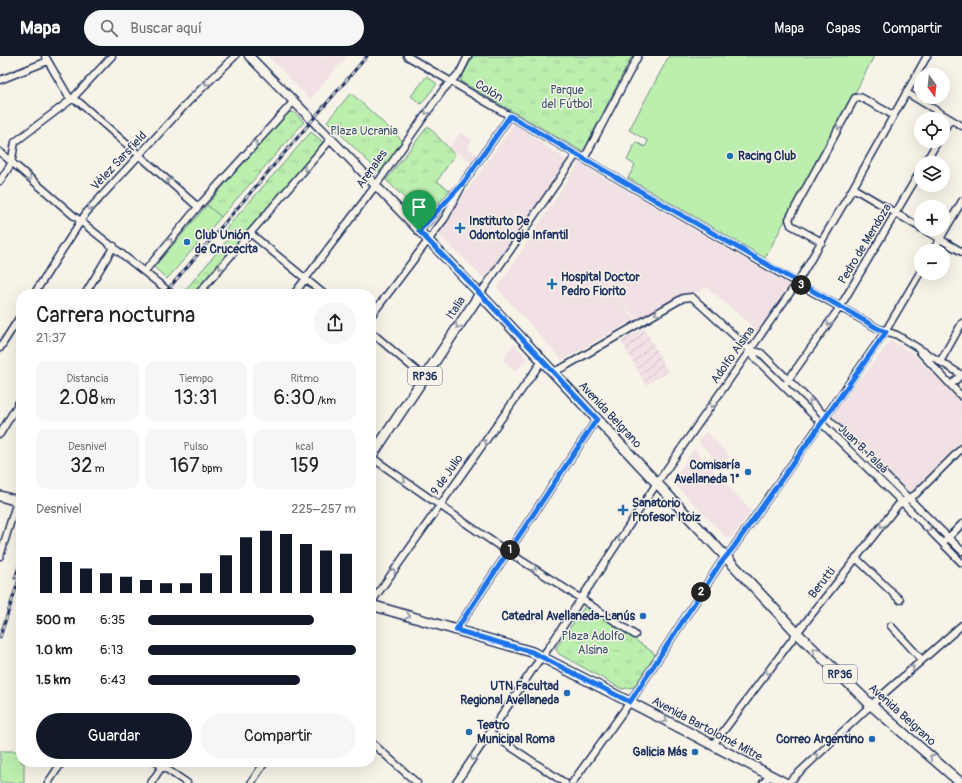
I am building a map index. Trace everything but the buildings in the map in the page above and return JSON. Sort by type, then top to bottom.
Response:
[{"type":"main road","name":"Avenida Belgrano","points":[[249,56],[332,139],[480,294],[797,632],[871,705],[961,783]]},
{"type":"main road","name":"Italia","points":[[376,449],[480,294]]},
{"type":"main road","points":[[0,496],[16,501]]},
{"type":"main road","name":"Avenida Bartolomé Mitre","points":[[376,606],[542,656],[785,783]]},
{"type":"street","points":[[0,181],[11,162],[14,144],[17,140],[72,99],[112,56]]},
{"type":"street","name":"Vélez Sarsfield","points":[[37,289],[86,213],[189,101],[235,56]]},
{"type":"street","name":"Colón","points":[[406,56],[797,283],[877,328],[896,335],[962,375]]},
{"type":"street","name":"Arenales","points":[[297,289],[376,185],[399,150],[460,72],[468,56]]},
{"type":"street","points":[[584,159],[638,56]]},
{"type":"street","name":"Adolfo Alsina","points":[[456,783],[657,483],[797,283],[853,188],[927,56]]},
{"type":"street","points":[[0,80],[46,58],[67,94],[72,99],[80,103],[198,207]]},
{"type":"street","points":[[907,93],[938,112]]},
{"type":"street","points":[[822,242],[791,224],[789,219],[855,98],[860,97],[893,115]]},
{"type":"street","points":[[145,271],[198,207],[294,101]]},
{"type":"street","points":[[376,309],[448,213],[464,182],[510,116]]},
{"type":"street","points":[[950,119],[962,126]]},
{"type":"street","points":[[202,289],[332,139]]},
{"type":"street","points":[[0,152],[166,289]]},
{"type":"street","name":"Italia","points":[[480,294],[576,154]]},
{"type":"street","points":[[419,231],[464,182]]},
{"type":"street","name":"Pedro de Mendoza","points":[[784,386],[840,307],[914,182]]},
{"type":"street","points":[[853,188],[914,223]]},
{"type":"street","points":[[937,244],[962,201]]},
{"type":"street","points":[[250,233],[318,289]]},
{"type":"street","points":[[935,236],[962,252]]},
{"type":"street","points":[[88,289],[114,246]]},
{"type":"street","points":[[572,783],[630,702],[720,564],[733,548],[886,332],[916,280]]},
{"type":"street","name":"Juan B. Palaá","points":[[553,372],[683,298],[692,297],[750,350],[756,359],[943,542],[962,563]]},
{"type":"street","points":[[0,348],[16,323]]},
{"type":"street","points":[[940,362],[962,323]]},
{"type":"street","points":[[376,336],[424,377]]},
{"type":"street","name":"Colón","points":[[915,347],[962,397]]},
{"type":"street","name":"Juan B. Palaá","points":[[750,350],[761,353],[962,551]]},
{"type":"street","name":"9 de Julio","points":[[376,597],[439,505],[542,361]]},
{"type":"street","points":[[951,385],[962,375]]},
{"type":"street","points":[[0,434],[16,407]]},
{"type":"street","points":[[456,630],[597,419]]},
{"type":"street","name":"Berutti","points":[[713,745],[797,632],[898,504],[910,499],[916,494],[962,448]]},
{"type":"street","points":[[376,461],[439,505],[635,635]]},
{"type":"street","points":[[0,556],[16,511]]},
{"type":"street","points":[[943,542],[962,524]]},
{"type":"street","points":[[856,558],[900,600]]},
{"type":"street","points":[[788,783],[871,705],[962,625]]},
{"type":"street","points":[[891,626],[922,660]]},
{"type":"street","points":[[490,733],[565,783]]},
{"type":"street","points":[[376,746],[417,783]]},
{"type":"street","points":[[48,783],[59,767]]},
{"type":"street","points":[[151,783],[162,767]]},
{"type":"street","points":[[168,767],[188,783]]},
{"type":"street","points":[[251,783],[262,767]]},
{"type":"street","points":[[762,783],[770,776]]},
{"type":"shaded area","points":[[268,56],[347,56],[310,99]]},
{"type":"shaded area","points":[[514,124],[570,162],[486,280],[437,233]]},
{"type":"shaded area","points":[[461,132],[472,140],[467,148],[477,155],[472,163],[450,147]]},
{"type":"shaded area","points":[[579,163],[790,285],[758,331],[707,287],[638,320],[611,290],[635,319],[562,360],[497,288]]},
{"type":"shaded area","points":[[644,328],[668,372],[646,385],[621,341]]},
{"type":"shaded area","points":[[891,341],[911,352],[962,403],[962,440],[911,493],[831,415]]},
{"type":"shaded area","points":[[514,344],[527,358],[516,371],[503,360]]},
{"type":"shaded area","points":[[706,432],[730,456],[722,467],[698,441]]},
{"type":"shaded area","points":[[694,449],[751,511],[732,537],[727,538],[672,481]]},
{"type":"green space","name":"Parque del Fútbol","points":[[473,56],[632,56],[583,152],[460,81]]},
{"type":"green space","name":"Racing Club","points":[[669,56],[874,56],[765,258],[628,178],[635,165],[627,160],[636,142],[645,147],[648,141],[629,130]]},
{"type":"green space","points":[[427,76],[437,84],[421,104],[411,96]]},
{"type":"green space","name":"Plaza Ucrania","points":[[351,93],[403,141],[380,173],[327,121]]},
{"type":"green space","points":[[291,112],[295,113],[304,122],[221,217],[207,205],[286,114]]},
{"type":"green space","points":[[428,126],[455,155],[437,181],[452,192],[427,216],[423,216],[386,180]]},
{"type":"green space","points":[[311,132],[322,141],[323,145],[199,289],[186,289],[229,238],[223,232]]},
{"type":"green space","name":"Club Unión de Crucecita","points":[[207,205],[221,217],[167,279],[154,267]]},
{"type":"green space","name":"Plaza Adolfo Alsina","points":[[586,605],[654,653],[655,656],[634,687],[622,689],[559,654],[556,650],[557,646]]},
{"type":"green space","points":[[0,751],[16,751],[16,767],[24,767],[24,783],[0,783]]},
{"type":"railway","points":[[168,289],[367,56]]},
{"type":"railway","points":[[0,637],[16,588]]},
{"type":"place","name":"Racing Club","points":[[730,156]]},
{"type":"place","name":"Instituto De Odontologia Infantil","points":[[460,228]]},
{"type":"place","name":"Club Unión de Crucecita","points":[[187,242]]},
{"type":"place","name":"Hospital Doctor Pedro Fiorito","points":[[552,284]]},
{"type":"place","name":"Comisaría Avellaneda 1°","points":[[748,472]]},
{"type":"place","name":"Sanatorio Profesor Itoiz","points":[[623,510]]},
{"type":"place","name":"Catedral Avellaneda-Lanús","points":[[643,616]]},
{"type":"place","name":"UTN Facultad Regional Avellaneda","points":[[567,693]]},
{"type":"place","name":"Teatro Municipal Roma","points":[[469,732]]},
{"type":"place","name":"Correo Argentino","points":[[872,739]]},
{"type":"place","name":"Galicia Más","points":[[695,752]]},
{"type":"route","points":[[510,116],[797,283],[886,332],[733,548],[720,564],[642,681],[630,702],[542,656],[456,630],[597,419],[488,302],[419,231],[464,182],[510,116]]}]
